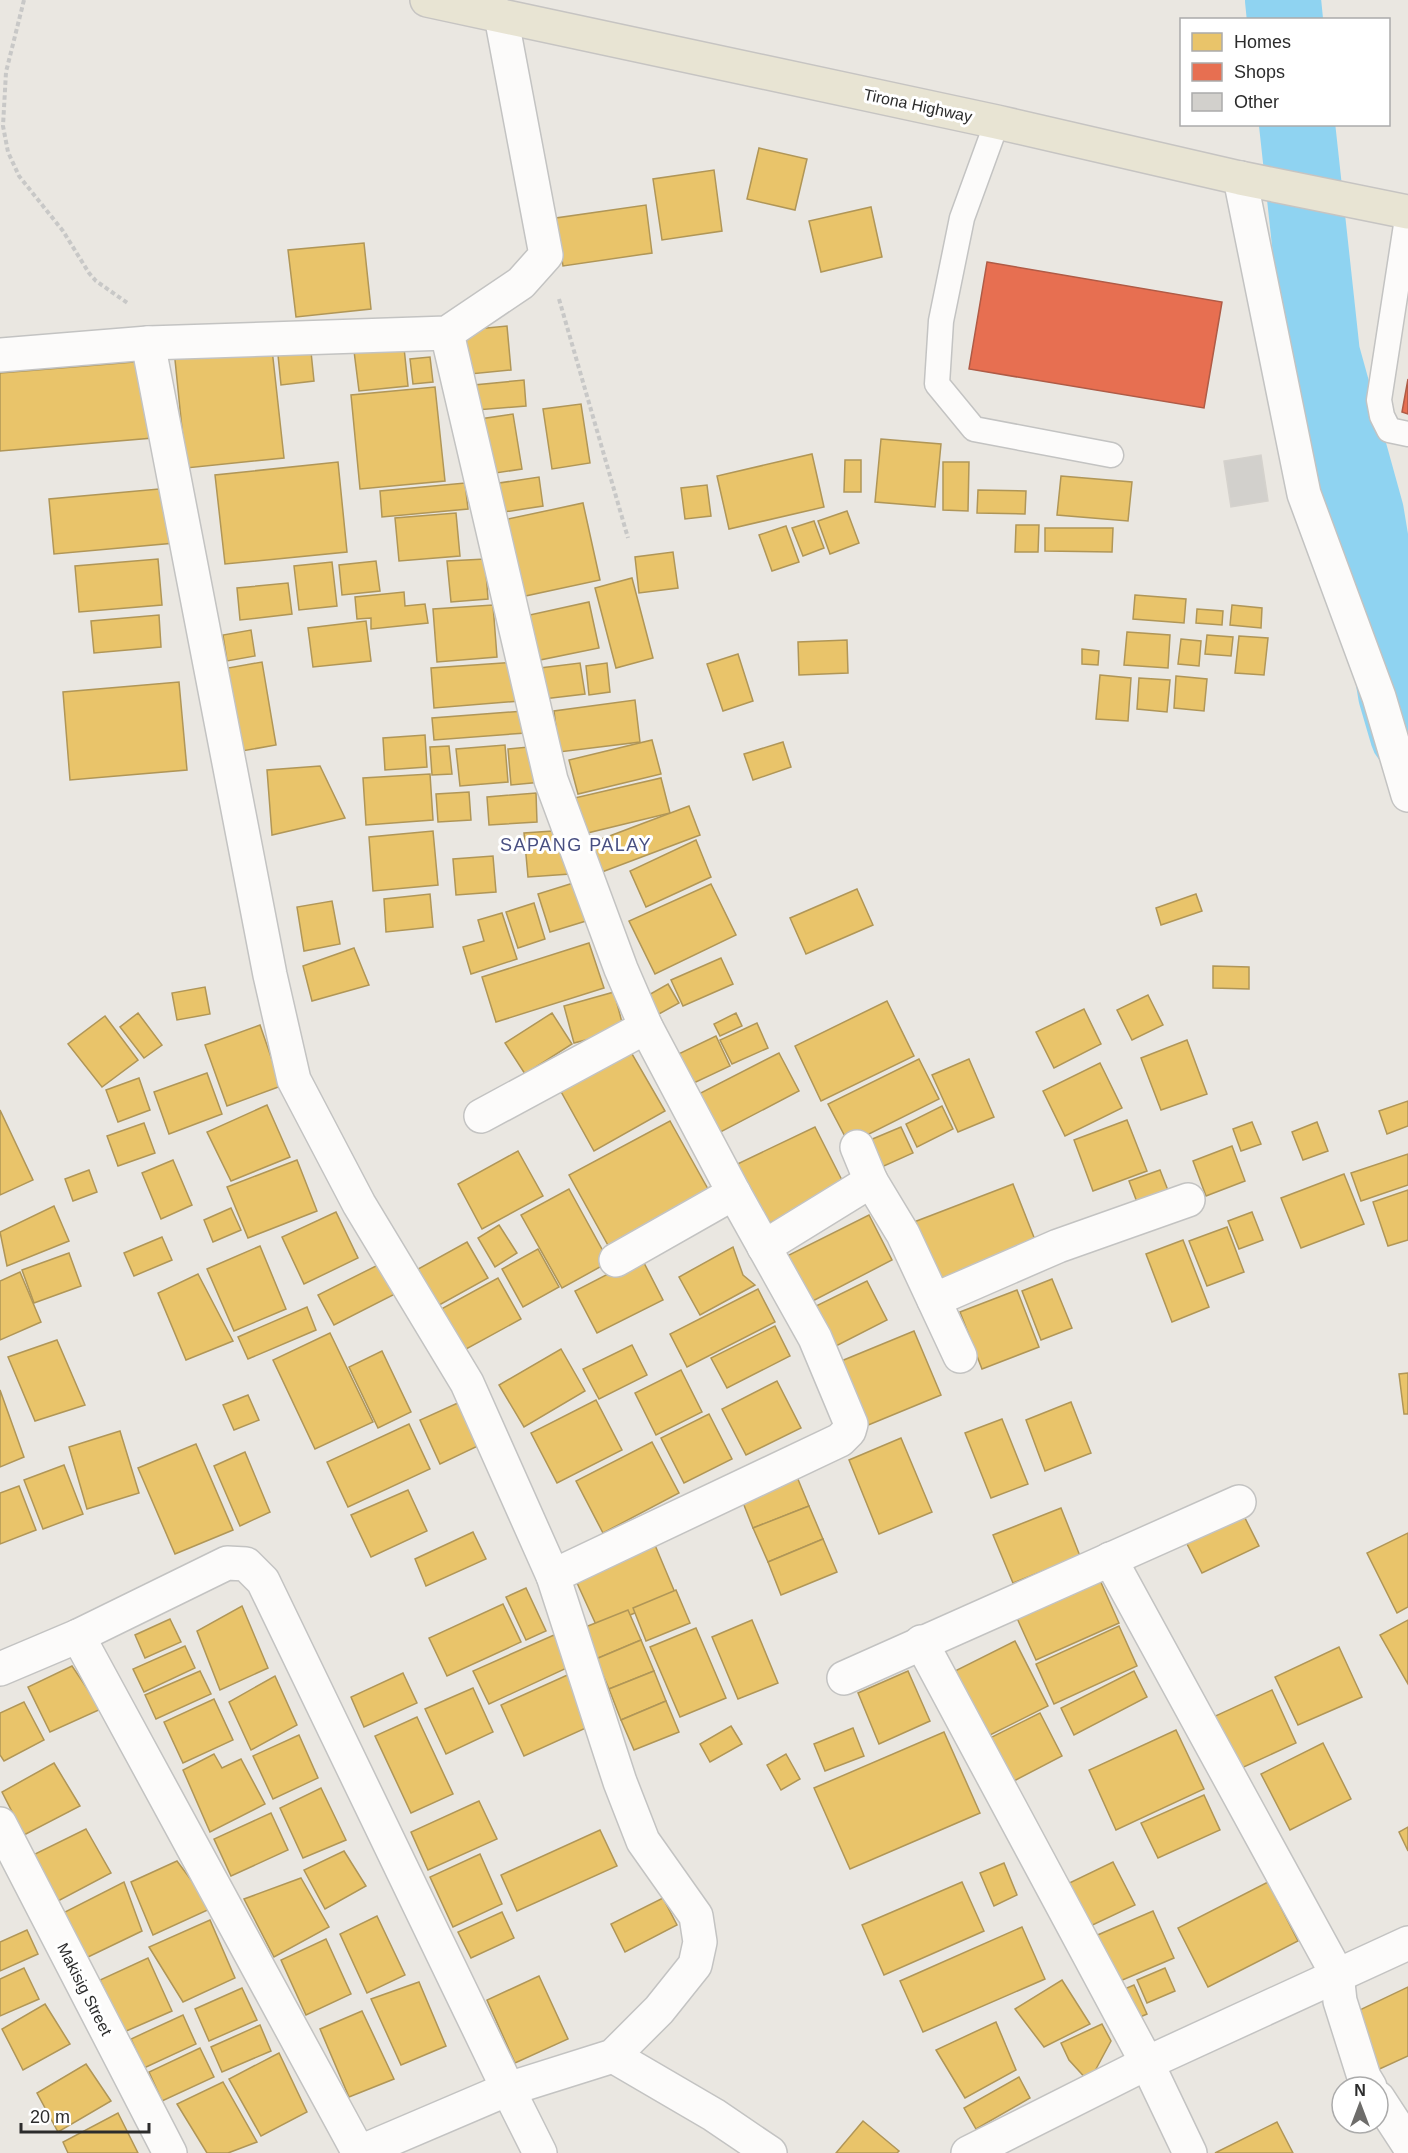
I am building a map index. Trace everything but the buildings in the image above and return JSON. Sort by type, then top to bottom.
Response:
[{"type":"main road","name":"Tirona Highway","points":[[427,0],[502,8],[1240,178],[1408,212]]},
{"type":"street","points":[[0,355],[145,343],[447,333],[522,283],[546,255],[502,8]]},
{"type":"street","points":[[1240,178],[1304,494],[1379,697],[1408,795]]},
{"type":"street","points":[[447,333],[551,780],[621,969],[646,1027],[734,1193],[815,1338],[848,1414],[849,1431],[840,1440],[553,1576]]},
{"type":"street","points":[[78,1636],[359,2153],[508,2089],[613,2056],[659,2010],[695,1965],[700,1942],[696,1916],[643,1841],[620,1782],[553,1576],[467,1383],[359,1204],[294,1080],[270,975],[145,343]]},
{"type":"street","points":[[481,1116],[646,1027]]},
{"type":"street","points":[[857,1147],[871,1182],[903,1234],[960,1356]]},
{"type":"street","points":[[764,1247],[871,1182]]},
{"type":"street","points":[[616,1260],[734,1193]]},
{"type":"street","points":[[934,1300],[1059,1246],[1188,1200]]},
{"type":"street","points":[[844,1678],[1239,1502]]},
{"type":"street","points":[[1110,1559],[1337,1974],[1340,2001],[1363,2075]]},
{"type":"street","points":[[0,1670],[78,1636],[227,1563],[246,1564],[252,1569],[263,1581],[540,2153]]},
{"type":"street","points":[[921,1642],[1147,2063],[1190,2153]]},
{"type":"street","name":"Makisig Street","points":[[0,1824],[170,2153]]},
{"type":"street","points":[[968,2153],[1147,2063],[1408,1943]]},
{"type":"street","points":[[613,2056],[714,2115],[770,2153]]},
{"type":"street","points":[[1390,2116],[1408,2144]]},
{"type":"lane","points":[[998,122],[962,218],[940,321],[937,384],[974,429],[1111,455]]},
{"type":"lane","points":[[1408,212],[1379,400],[1389,430],[1408,434]]},
{"type":"path","points":[[24,0],[6,72],[3,126],[8,152],[19,177],[63,231],[96,281],[134,309],[145,343]]},
{"type":"path","points":[[546,255],[628,538]]},
{"type":"waterway","points":[[1283,0],[1285,18]]},
{"type":"waterway","points":[[1297,126],[1322,354],[1366,513],[1396,694],[1408,735]]},
{"type":"district","name":"SAPANG PALAY","points":[[576,845]]}]
